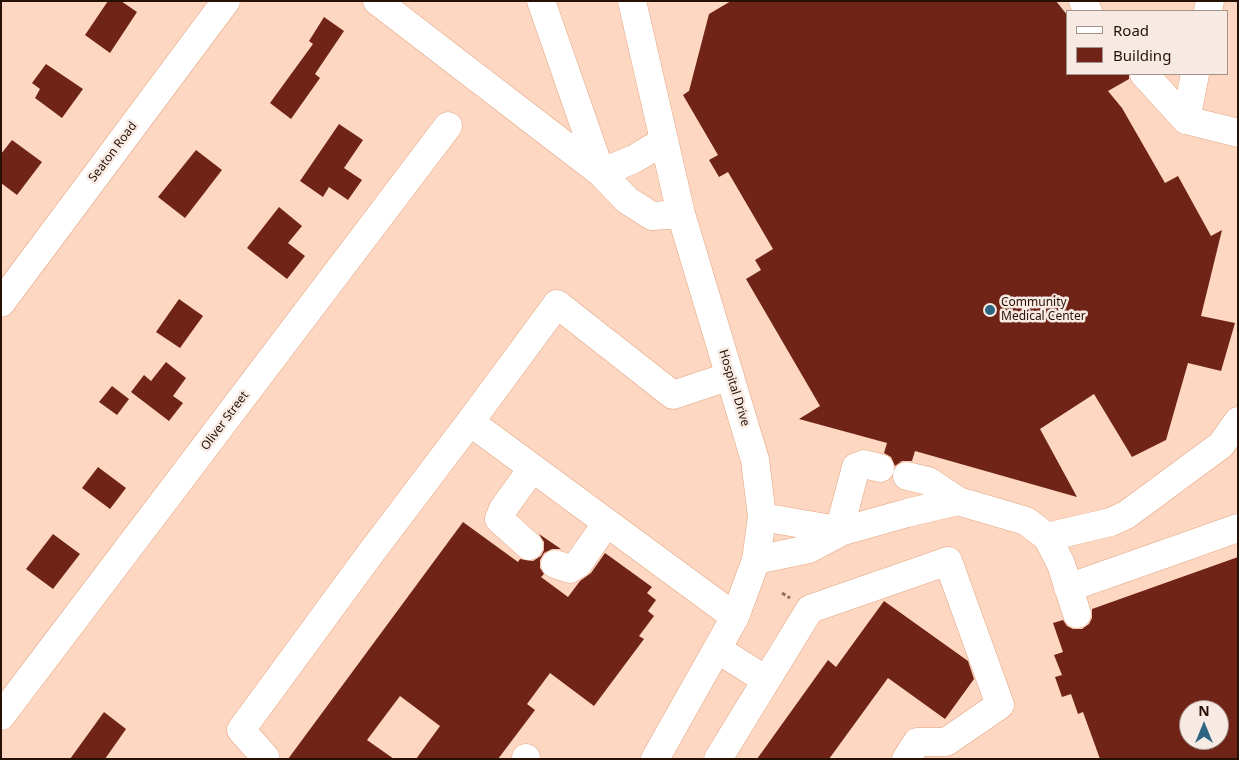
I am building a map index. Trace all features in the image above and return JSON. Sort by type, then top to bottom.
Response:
[{"type":"street","name":"Seaton Road","points":[[1,303],[226,1]]},
{"type":"street","points":[[377,1],[601,172],[626,200],[652,216],[681,214]]},
{"type":"street","points":[[541,1],[601,172]]},
{"type":"street","name":"Hospital Drive","points":[[632,1],[681,214],[755,460],[762,517],[756,560],[735,618],[655,759]]},
{"type":"street","points":[[1145,75],[1186,120],[1238,132]]},
{"type":"street","points":[[1186,120],[1195,75]]},
{"type":"street","name":"Oliver Street","points":[[1,716],[448,126]]},
{"type":"street","points":[[601,172],[634,160],[664,141]]},
{"type":"street","points":[[264,759],[265,757],[241,730],[556,304],[673,395],[730,376]]},
{"type":"street","points":[[1047,537],[1110,522],[1126,514],[1229,450],[1238,421]]},
{"type":"street","points":[[470,422],[735,618]]},
{"type":"street","points":[[843,531],[843,516],[856,466],[864,464],[880,468]]},
{"type":"street","points":[[529,546],[499,520],[503,508],[532,469]]},
{"type":"street","points":[[907,476],[928,481],[958,502],[1026,521],[1047,537],[1061,564],[1077,614]]},
{"type":"street","points":[[756,560],[808,549],[843,531],[907,513],[958,502]]},
{"type":"street","points":[[762,517],[843,531]]},
{"type":"street","points":[[555,564],[570,569],[578,564],[606,524]]},
{"type":"street","points":[[1068,588],[1238,528]]},
{"type":"street","points":[[718,759],[810,609],[948,561],[1000,705],[946,742],[917,742],[906,759]]},
{"type":"street","points":[[717,649],[766,680]]},
{"type":"building","points":[[108,1],[121,1],[137,12],[110,53],[85,35]]},
{"type":"building","name":"Community Medical Center","points":[[731,1],[1056,1],[1066,14],[1066,75],[1129,75],[1129,79],[1108,91],[1122,108],[1165,183],[1178,176],[1211,236],[1222,230],[1201,316],[1235,323],[1221,371],[1188,363],[1166,440],[1132,457],[1094,394],[1040,429],[1077,497],[915,451],[912,461],[902,461],[895,466],[891,457],[884,453],[887,443],[799,419],[820,406],[746,279],[761,270],[755,260],[773,249],[728,172],[719,177],[709,160],[718,155],[683,95],[689,91],[709,14]]},
{"type":"building","points":[[324,17],[344,31],[315,74],[320,78],[291,119],[270,103],[313,44],[309,41]]},
{"type":"building","points":[[46,64],[83,89],[62,118],[35,98],[40,89],[32,83]]},
{"type":"building","points":[[339,124],[363,140],[344,168],[362,180],[348,200],[329,187],[323,197],[300,181]]},
{"type":"building","points":[[12,140],[42,162],[17,195],[1,183],[1,154]]},
{"type":"building","points":[[196,150],[222,170],[185,218],[158,197]]},
{"type":"building","points":[[279,207],[302,226],[288,243],[305,256],[287,279],[247,248]]},
{"type":"building","points":[[179,299],[203,316],[180,348],[156,332]]},
{"type":"building","points":[[166,362],[186,378],[173,396],[183,403],[169,421],[131,392],[144,375],[151,381]]},
{"type":"building","points":[[112,386],[129,399],[117,415],[99,402]]},
{"type":"building","points":[[98,467],[126,488],[110,509],[82,488]]},
{"type":"building","points":[[463,522],[518,562],[520,559],[533,561],[541,556],[544,550],[544,542],[539,534],[561,549],[552,549],[544,553],[540,560],[540,568],[544,574],[541,577],[568,597],[580,581],[591,573],[605,553],[652,587],[647,593],[656,600],[648,611],[654,616],[639,636],[644,639],[594,706],[550,673],[527,704],[535,710],[498,759],[416,759],[440,726],[400,696],[367,740],[394,759],[288,759]]},
{"type":"building","points":[[53,534],[80,554],[53,589],[26,569]]},
{"type":"building","points":[[1238,557],[1238,759],[1100,759],[1083,712],[1078,714],[1071,694],[1062,697],[1055,677],[1062,675],[1054,655],[1063,652],[1053,623],[1063,620],[1067,626],[1073,629],[1082,629],[1089,624],[1092,618],[1092,609]]},
{"type":"building","points":[[884,601],[968,661],[974,679],[945,719],[888,678],[829,759],[757,759],[828,660],[836,667]]},
{"type":"building","points":[[104,712],[126,729],[105,759],[70,759]]},
{"type":"place","name":"Community Medical Center","points":[[990,310]]}]
